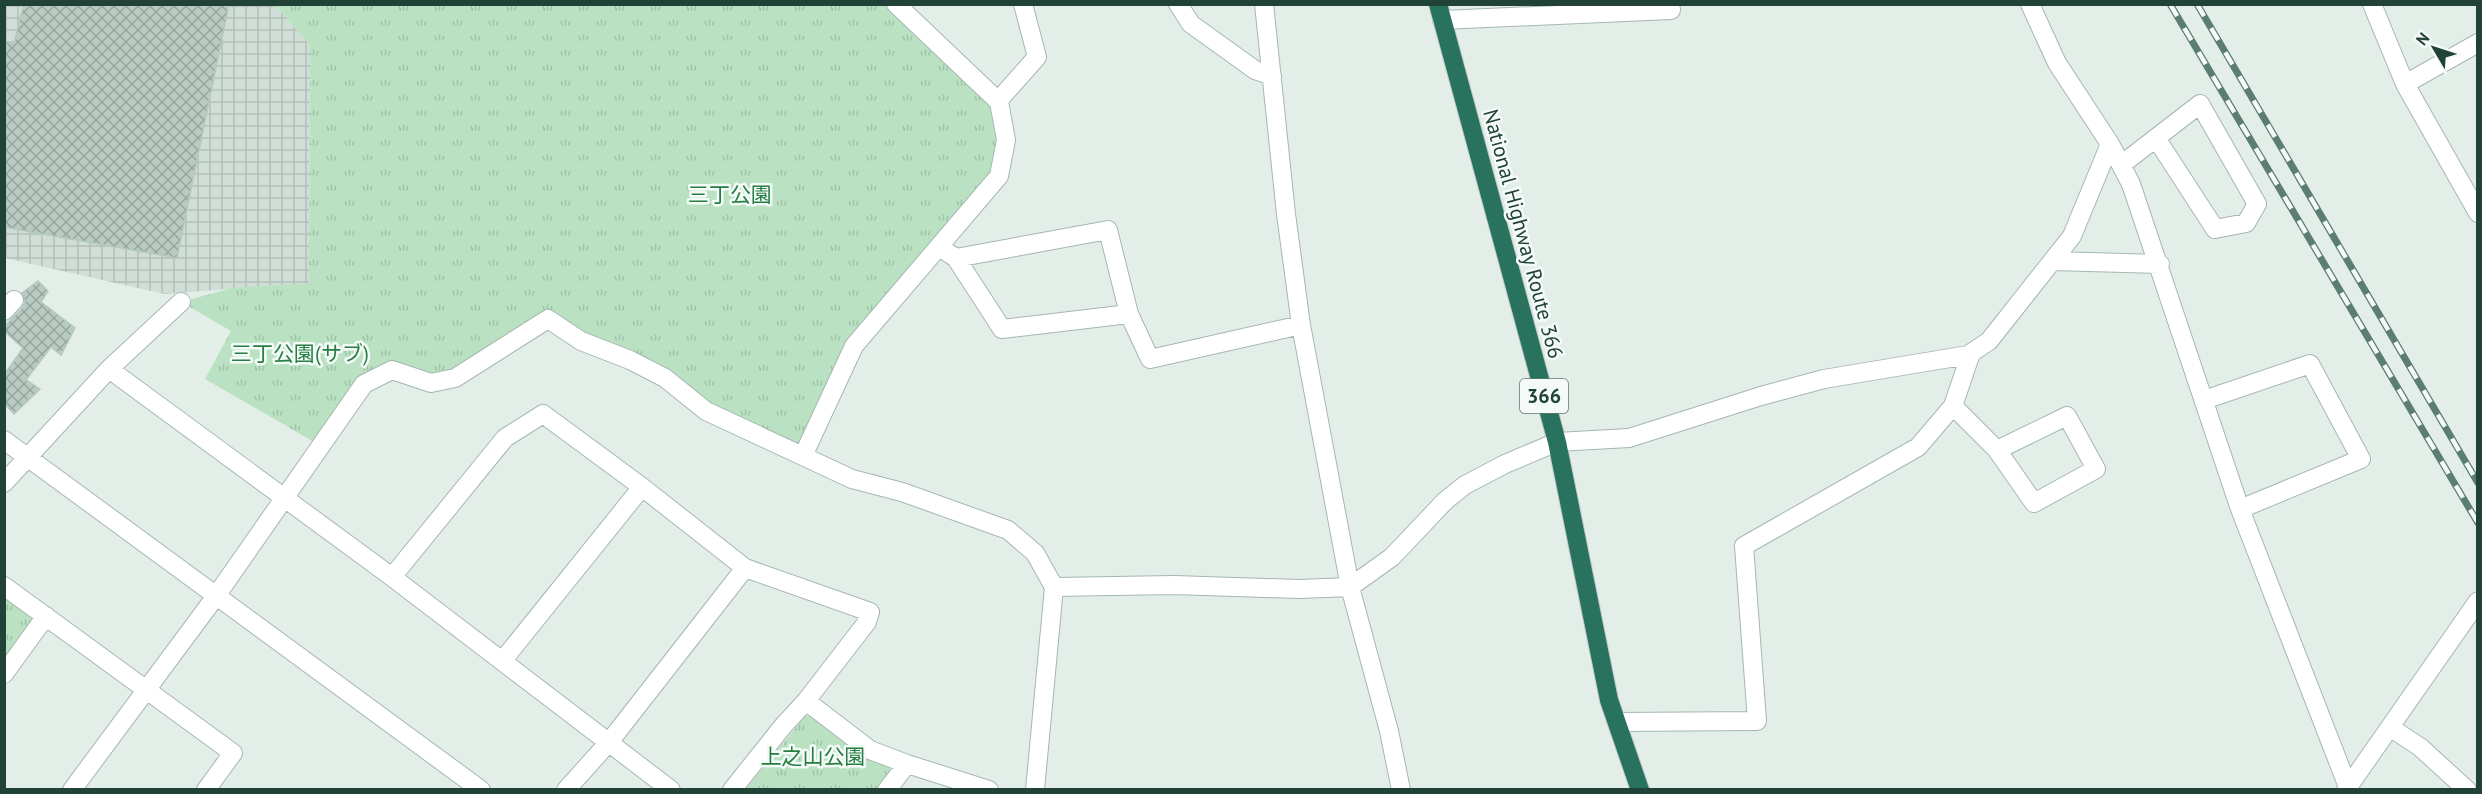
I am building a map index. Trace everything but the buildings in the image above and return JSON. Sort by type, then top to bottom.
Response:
[{"type":"highway","name":"National Highway Route 366","points":[[1440,12],[1557,442],[1609,700],[1640,789]]},
{"type":"street","points":[[803,456],[854,346],[999,176],[1006,140],[998,101],[896,4]]},
{"type":"street","points":[[998,101],[1037,57],[1023,4]]},
{"type":"street","points":[[1178,4],[1191,24],[1255,70],[1272,76]]},
{"type":"street","points":[[1264,4],[1284,202],[1301,325],[1350,587],[1389,731],[1401,789]]},
{"type":"street","points":[[1440,12],[1671,10],[1670,4]]},
{"type":"street","points":[[2030,4],[2057,63],[2110,144],[2131,184],[2160,264],[2240,509],[2347,788]]},
{"type":"street","points":[[2372,4],[2405,84],[2478,213]]},
{"type":"street","points":[[2405,84],[2478,43]]},
{"type":"street","points":[[2121,165],[2200,104],[2257,204],[2246,223],[2215,229],[2156,138]]},
{"type":"street","points":[[1054,587],[1174,585],[1299,590],[1350,587],[1392,557],[1445,501],[1465,486],[1504,464],[1557,442],[1629,438],[1761,396],[1824,379],[1971,353],[1989,341],[2072,236],[2110,144]]},
{"type":"street","points":[[956,258],[1108,230],[1129,314],[1150,359],[1301,325]]},
{"type":"street","points":[[939,248],[956,258],[1002,329],[1129,314]]},
{"type":"street","points":[[2054,261],[2160,264]]},
{"type":"street","points":[[4,483],[109,369],[181,302]]},
{"type":"street","points":[[72,789],[286,499],[364,384],[392,370],[431,382],[455,378],[548,319],[581,341],[630,360],[665,378],[706,411],[852,479],[902,492],[1008,530],[1035,553],[1054,587],[1035,789]]},
{"type":"street","points":[[1617,722],[1757,721],[1744,546],[1918,447],[1953,406],[1971,353]]},
{"type":"street","points":[[2204,400],[2310,364],[2361,459],[2240,509]]},
{"type":"street","points":[[109,369],[392,577],[671,789]]},
{"type":"street","points":[[1953,406],[1997,450],[2034,503],[2096,469],[2067,416],[1997,450]]},
{"type":"street","points":[[392,577],[505,438],[543,414],[642,487],[745,568],[870,612],[867,622],[806,701],[732,789]]},
{"type":"street","points":[[4,440],[481,789]]},
{"type":"street","points":[[503,660],[642,487]]},
{"type":"street","points":[[566,789],[610,741],[745,568]]},
{"type":"street","points":[[4,586],[232,753],[206,789]]},
{"type":"street","points":[[2347,788],[2478,601]]},
{"type":"street","points":[[4,674],[46,616]]},
{"type":"street","points":[[806,701],[870,750],[989,789]]},
{"type":"street","points":[[2391,728],[2420,747],[2467,789]]},
{"type":"street","points":[[887,789],[907,764]]},
{"type":"shaded area","points":[[5,5],[275,5],[310,45],[309,283],[164,294],[5,258]]},
{"type":"green space","name":"三丁公園","points":[[275,5],[896,5],[998,101],[999,176],[854,346],[803,456],[548,319],[455,378],[392,370],[364,384],[321,446],[205,379],[231,331],[181,302],[232,288],[309,283],[310,45]]},
{"type":"green space","points":[[5,586],[46,616],[5,674]]},
{"type":"green space","name":"上之山公園","points":[[805,716],[815,716],[861,757],[890,765],[889,774],[877,789],[745,790]]},
{"type":"railway","points":[[2170,4],[2478,523]]},
{"type":"railway","points":[[2197,4],[2478,483]]},
{"type":"park label","name":"三丁公園(サブ)","points":[[300,354]]}]
